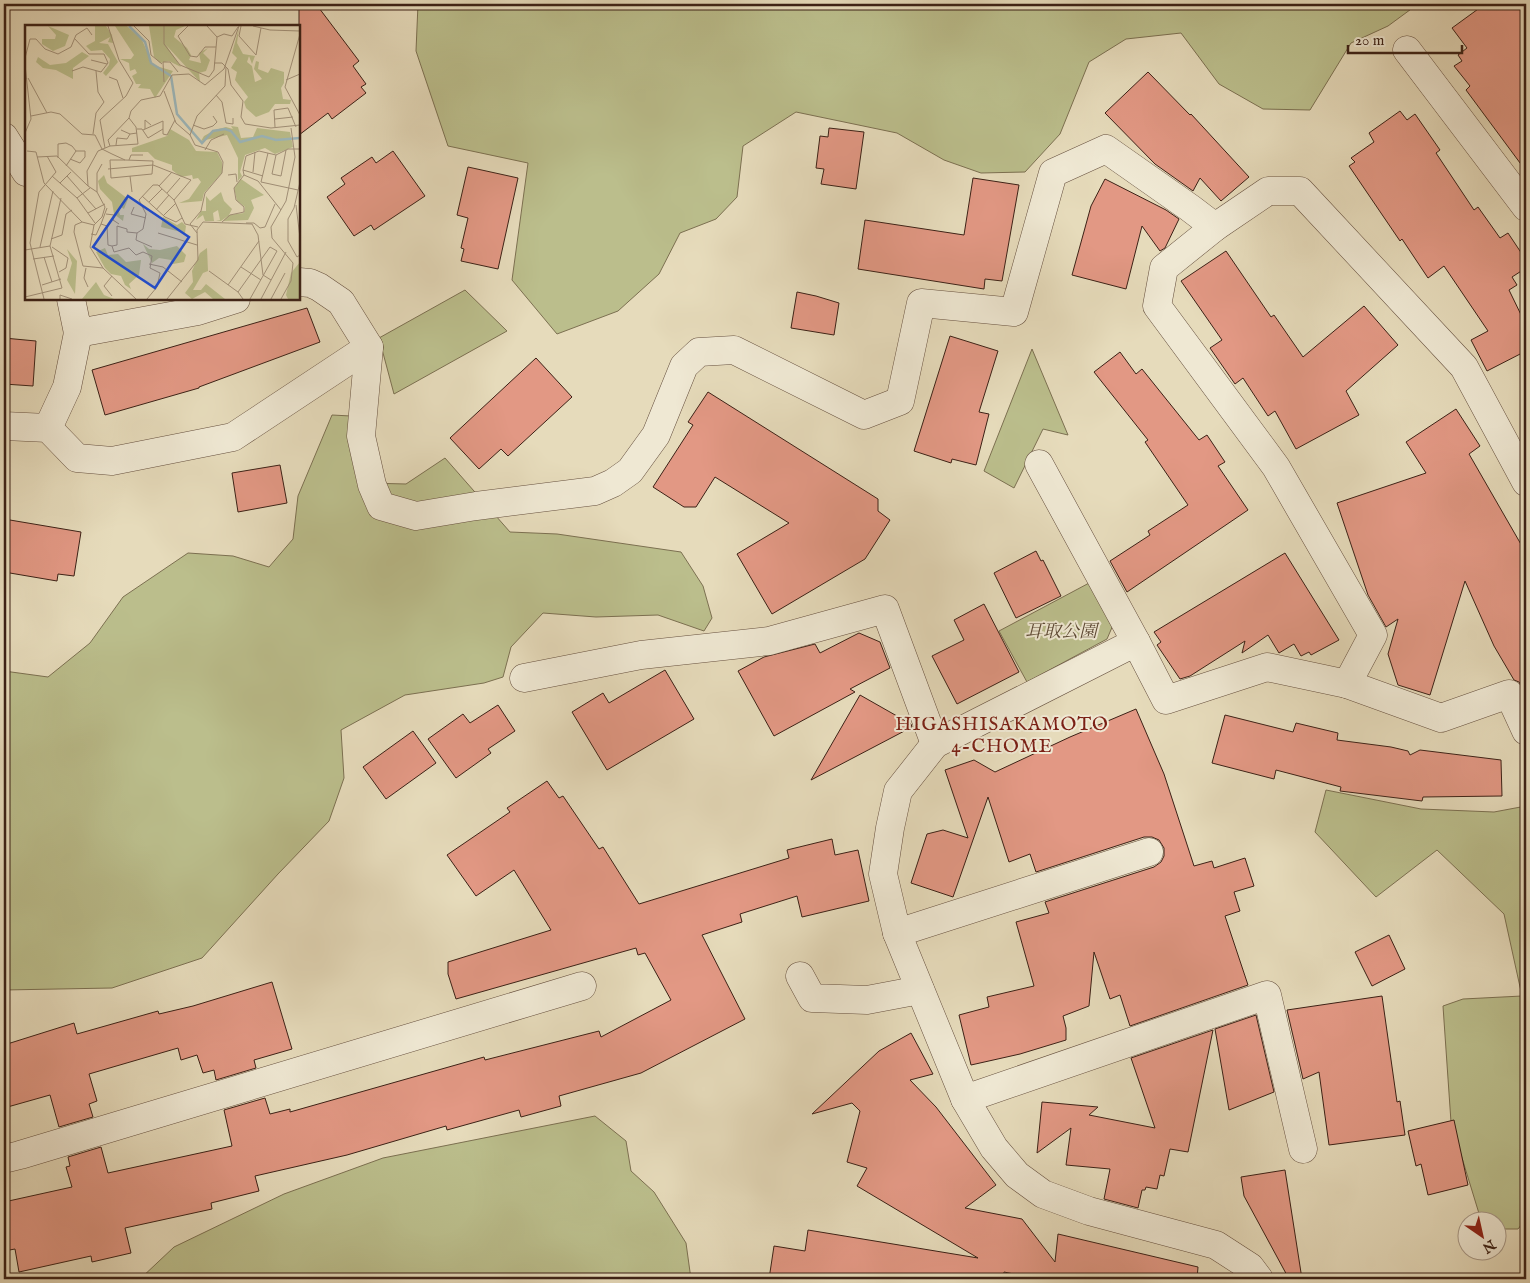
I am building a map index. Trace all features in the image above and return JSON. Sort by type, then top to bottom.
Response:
[{"type":"street","points":[[1407,50],[1526,207]]},
{"type":"street","points":[[4,137],[25,170]]},
{"type":"street","points":[[300,282],[310,283],[320,287],[341,302],[368,347],[361,436],[372,485],[381,506],[416,516],[476,506],[595,491],[613,484],[630,471],[656,435],[684,366],[699,352],[734,350],[864,416],[900,401],[921,302],[1014,312],[1053,173],[1106,150],[1215,227]]},
{"type":"street","points":[[1347,684],[1373,635],[1276,467],[1157,306],[1164,268],[1215,227],[1268,191],[1300,191],[1464,367],[1526,482]]},
{"type":"street","points":[[48,428],[67,387],[78,333],[70,300]]},
{"type":"street","points":[[78,333],[198,311],[233,300]]},
{"type":"street","points":[[4,426],[48,428],[77,458],[112,461],[233,437],[368,347]]},
{"type":"street","points":[[1039,464],[1166,700],[1267,667],[1347,684],[1441,718],[1510,694],[1526,731]]},
{"type":"street","points":[[524,678],[640,655],[768,641],[884,609],[935,744]]},
{"type":"street","points":[[1136,642],[935,744],[898,791],[890,828],[884,874],[897,933],[965,1099],[994,1148],[1017,1176],[1044,1194],[1089,1211],[1216,1245],[1250,1267],[1258,1279]]},
{"type":"street","points":[[897,933],[1149,852]]},
{"type":"street","points":[[800,976],[812,998],[866,1000],[920,990]]},
{"type":"street","points":[[4,1159],[582,986]]},
{"type":"street","points":[[965,1099],[1267,995],[1303,1149]]},
{"type":"green space","points":[[418,4],[1418,4],[1388,26],[1351,43],[1310,110],[1263,109],[1219,84],[1181,33],[1126,39],[1089,62],[1060,134],[1025,172],[981,173],[944,160],[897,133],[796,112],[743,146],[737,197],[716,219],[680,233],[659,274],[618,311],[557,334],[512,280],[528,163],[448,146],[416,51]]},
{"type":"green space","points":[[465,290],[507,331],[394,394],[379,338]]},
{"type":"green space","points":[[1032,349],[1068,435],[1043,429],[1014,488],[984,471]]},
{"type":"green space","points":[[332,415],[351,416],[366,483],[406,484],[445,458],[510,532],[557,534],[681,552],[703,586],[712,618],[704,631],[658,615],[596,617],[543,613],[511,647],[503,677],[484,683],[405,695],[341,730],[344,778],[329,821],[202,958],[112,988],[4,990],[4,671],[48,677],[90,643],[123,597],[188,553],[233,556],[269,567],[293,539],[298,496]]},
{"type":"green space","name":"耳取公園","points":[[1091,582],[1113,625],[1107,639],[1027,682],[999,631]]},
{"type":"green space","points":[[1326,790],[1421,809],[1494,812],[1526,806],[1526,1219],[1518,1229],[1508,1229],[1508,1210],[1478,1210],[1451,1122],[1443,1006],[1463,999],[1522,996],[1504,914],[1437,850],[1376,897],[1315,832]]},
{"type":"green space","points":[[595,1116],[626,1141],[631,1171],[654,1192],[686,1243],[691,1279],[140,1279],[174,1247],[284,1194],[383,1158]]},
{"type":"building","points":[[299,4],[316,4],[359,61],[353,66],[366,84],[361,87],[366,93],[332,119],[328,113],[300,134],[300,25]]},
{"type":"building","points":[[1485,4],[1526,4],[1526,171],[1466,90],[1470,86],[1454,66],[1462,61],[1458,55],[1467,48],[1452,28]]},
{"type":"building","points":[[1148,72],[1191,114],[1249,177],[1221,201],[1200,178],[1193,191],[1155,164],[1105,113]]},
{"type":"building","points":[[1400,111],[1407,120],[1415,114],[1440,150],[1436,153],[1474,210],[1478,207],[1500,238],[1508,233],[1526,260],[1526,268],[1512,277],[1517,285],[1509,290],[1526,325],[1526,351],[1487,371],[1471,340],[1488,331],[1444,266],[1428,278],[1402,239],[1400,241],[1349,166],[1355,162],[1351,158],[1374,142],[1369,133]]},
{"type":"building","points":[[829,128],[864,132],[856,189],[821,184],[824,169],[816,168],[820,136],[828,137]]},
{"type":"building","points":[[393,151],[425,196],[374,230],[371,225],[354,236],[327,197],[345,184],[341,178],[372,157],[376,163]]},
{"type":"building","points":[[468,167],[518,178],[498,269],[461,261],[464,249],[461,248],[468,218],[457,215]]},
{"type":"building","points":[[973,178],[1019,185],[1002,281],[985,279],[984,289],[858,269],[865,220],[964,235]]},
{"type":"building","points":[[1105,179],[1166,210],[1179,219],[1165,248],[1160,251],[1142,226],[1126,289],[1072,275],[1091,206]]},
{"type":"building","points":[[1226,251],[1271,317],[1274,315],[1303,357],[1364,306],[1398,345],[1346,391],[1359,415],[1296,449],[1275,411],[1268,416],[1243,378],[1235,384],[1210,348],[1222,340],[1181,281]]},
{"type":"building","points":[[797,292],[839,303],[834,335],[791,328]]},
{"type":"building","points":[[307,308],[320,342],[199,388],[105,415],[92,370]]},
{"type":"building","points":[[950,336],[998,351],[979,412],[989,414],[976,465],[952,459],[951,463],[914,451]]},
{"type":"building","points":[[4,338],[36,341],[33,386],[4,384]]},
{"type":"building","points":[[1120,352],[1136,374],[1142,369],[1199,440],[1207,435],[1225,462],[1218,466],[1248,510],[1127,592],[1110,561],[1150,535],[1148,531],[1188,505],[1145,442],[1148,440],[1094,372]]},
{"type":"building","points":[[536,358],[572,397],[508,456],[501,449],[479,469],[450,438]]},
{"type":"building","points":[[708,392],[878,499],[878,511],[890,520],[865,559],[772,614],[737,554],[789,523],[715,477],[696,507],[684,507],[653,487],[693,425],[688,422]]},
{"type":"building","points":[[1456,409],[1480,446],[1469,454],[1526,553],[1526,694],[1519,682],[1514,680],[1494,646],[1465,581],[1430,695],[1398,685],[1388,654],[1398,619],[1386,627],[1368,595],[1337,503],[1426,473],[1406,442]]},
{"type":"building","points":[[280,465],[287,503],[238,512],[232,473]]},
{"type":"building","points":[[4,519],[81,532],[74,576],[58,574],[57,581],[4,572]]},
{"type":"building","points":[[1036,551],[1041,561],[1043,560],[1061,596],[1016,618],[994,573]]},
{"type":"building","points":[[1285,553],[1339,640],[1311,655],[1309,652],[1301,656],[1294,644],[1279,653],[1268,635],[1242,653],[1245,641],[1190,676],[1180,679],[1157,645],[1161,642],[1154,632]]},
{"type":"building","points":[[984,604],[1019,672],[957,704],[932,656],[964,640],[954,620]]},
{"type":"building","points":[[859,633],[880,642],[890,668],[850,689],[855,692],[774,736],[738,671],[764,657],[815,644],[820,653]]},
{"type":"building","points":[[665,670],[694,719],[607,770],[572,712],[603,693],[609,703]]},
{"type":"building","points":[[860,695],[911,724],[912,727],[811,780]]},
{"type":"building","points":[[498,705],[515,731],[488,749],[491,753],[456,778],[428,739],[463,714],[470,723]]},
{"type":"building","points":[[1136,709],[1164,774],[1194,866],[1212,861],[1214,868],[1245,858],[1254,886],[1234,892],[1240,911],[1225,916],[1248,985],[1130,1026],[1120,995],[1110,999],[1094,952],[1089,1006],[1063,1016],[1066,1040],[1020,1054],[971,1065],[959,1015],[989,1007],[987,997],[1034,986],[1016,922],[1049,913],[1045,902],[1154,867],[1161,862],[1164,856],[1164,848],[1159,840],[1152,837],[1144,837],[1036,872],[1030,854],[1009,862],[988,797],[953,897],[911,883],[927,834],[943,830],[968,838],[945,770],[974,760],[995,772]]},
{"type":"building","points":[[1225,715],[1293,732],[1296,723],[1338,733],[1337,740],[1391,747],[1408,751],[1410,755],[1420,750],[1501,760],[1502,796],[1423,797],[1422,801],[1340,791],[1341,787],[1276,770],[1274,779],[1212,763]]},
{"type":"building","points":[[413,731],[436,763],[386,799],[363,767]]},
{"type":"building","points":[[547,781],[559,798],[563,796],[599,849],[603,847],[639,904],[789,858],[787,850],[832,839],[835,855],[858,850],[869,901],[802,917],[797,896],[740,914],[742,922],[702,935],[745,1019],[641,1073],[559,1096],[561,1106],[521,1117],[519,1110],[447,1130],[446,1126],[347,1155],[255,1176],[259,1191],[211,1203],[212,1209],[125,1228],[131,1253],[92,1262],[91,1256],[19,1272],[15,1249],[4,1251],[4,1202],[72,1187],[66,1167],[70,1166],[68,1157],[101,1147],[108,1173],[232,1146],[224,1110],[265,1098],[270,1114],[290,1109],[290,1112],[484,1057],[485,1060],[599,1031],[601,1037],[671,1000],[645,953],[638,955],[636,948],[456,999],[448,974],[448,962],[551,930],[514,870],[476,896],[447,855],[510,812],[507,808]]},
{"type":"building","points":[[1389,935],[1405,969],[1372,986],[1355,952]]},
{"type":"building","points":[[272,982],[292,1049],[254,1060],[256,1068],[216,1080],[214,1070],[203,1073],[197,1055],[181,1060],[178,1048],[89,1074],[97,1101],[89,1104],[93,1117],[59,1127],[50,1095],[4,1108],[4,1045],[74,1023],[77,1034],[158,1011],[159,1014],[193,1006]]},
{"type":"building","points":[[1382,996],[1397,1102],[1400,1101],[1405,1135],[1329,1145],[1319,1072],[1303,1079],[1287,1010]]},
{"type":"building","points":[[1256,1015],[1274,1092],[1229,1110],[1215,1029]]},
{"type":"building","points":[[1213,1030],[1188,1152],[1170,1149],[1164,1176],[1160,1175],[1157,1189],[1146,1187],[1145,1190],[1142,1190],[1138,1208],[1104,1199],[1110,1169],[1066,1165],[1071,1128],[1037,1153],[1042,1102],[1098,1107],[1089,1115],[1155,1128],[1131,1058]]},
{"type":"building","points":[[911,1033],[933,1074],[910,1080],[936,1107],[996,1185],[965,1208],[1022,1219],[1055,1262],[1058,1234],[1198,1267],[1197,1279],[1038,1279],[1004,1272],[1003,1279],[769,1279],[774,1246],[805,1251],[808,1230],[978,1258],[857,1186],[867,1168],[847,1162],[860,1111],[852,1103],[812,1114],[879,1051]]},
{"type":"building","points":[[1454,1120],[1468,1185],[1428,1195],[1421,1164],[1416,1166],[1408,1131]]},
{"type":"building","points":[[1285,1170],[1302,1279],[1289,1279],[1244,1196],[1241,1177]]},
{"type":"district","name":"HIGASHISAKAMOTO 4-CHOME","points":[[1002,734]]}]
